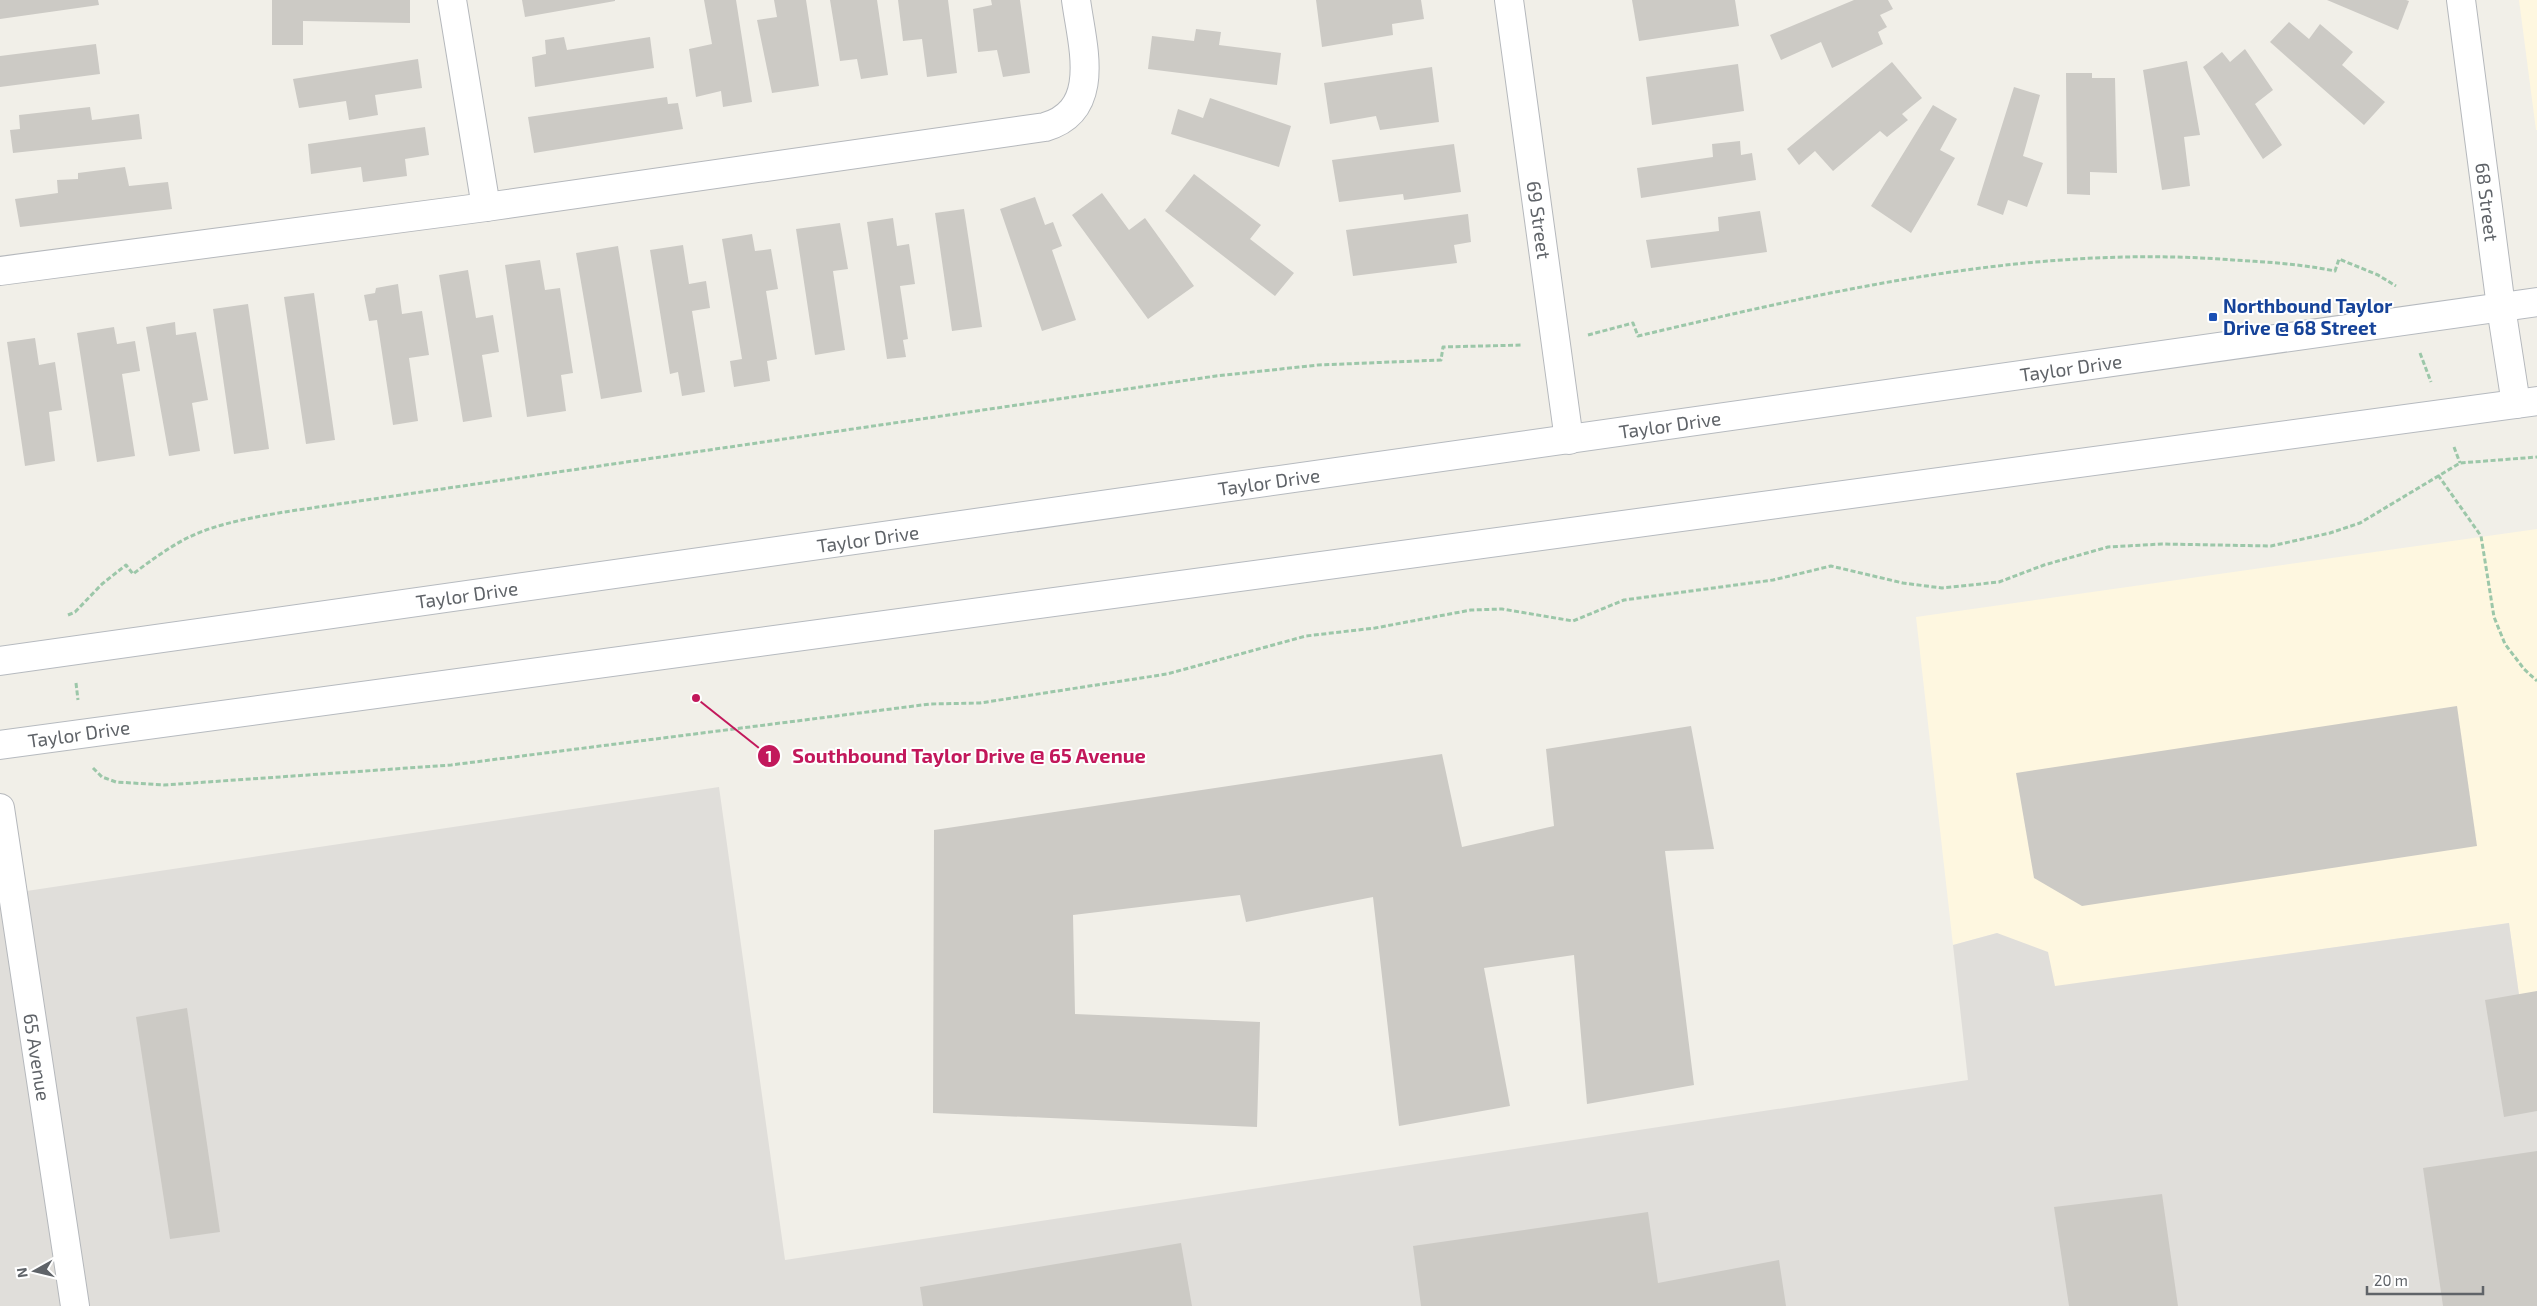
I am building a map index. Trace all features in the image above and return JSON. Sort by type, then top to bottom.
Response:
[{"type":"main road","points":[[452,0],[486,207]]},
{"type":"main road","points":[[0,271],[486,207],[1035,128],[1059,122],[1076,108],[1084,91],[1084,60],[1076,0]]},
{"type":"main road","name":"69 Street","points":[[1509,0],[1569,440]]},
{"type":"main road","name":"68 Street","points":[[2461,0],[2501,307],[2526,403]]},
{"type":"main road","name":"Taylor Drive","points":[[0,661],[2537,302]]},
{"type":"main road","name":"Taylor Drive","points":[[0,745],[2526,403]]},
{"type":"main road","name":"65 Avenue","points":[[0,808],[75,1306]]},
{"type":"path","points":[[1595,333],[1633,323],[1638,336],[1825,293],[1982,267],[2130,255],[2200,257],[2286,264],[2335,271],[2339,259],[2378,275],[2397,287],[2460,462]]},
{"type":"path","points":[[1516,345],[1443,347],[1441,360],[1318,365],[1216,376],[294,510],[231,522],[187,538],[133,574],[126,565],[102,584],[75,612],[67,616],[86,760],[95,771],[116,782],[164,785],[452,765],[930,704],[980,703],[1100,685],[1167,674],[1306,636],[1351,629],[1375,628],[1471,610],[1502,609],[1573,621],[1624,600],[1773,580],[1831,566],[1903,582],[1942,588],[1999,582],[2044,565],[2108,547],[2162,544],[2271,546],[2330,533],[2360,523],[2460,462],[2537,458]]},
{"type":"path","points":[[2438,475],[2481,536],[2494,616],[2505,644],[2524,669],[2537,681]]},
{"type":"shaded area","points":[[2519,0],[2537,0],[2537,130],[2536,130]]},
{"type":"shaded area","points":[[2537,529],[2537,1094],[2533,1095],[2509,923],[2054,987],[1997,933],[1953,945],[1916,617]]},
{"type":"shaded area","points":[[719,787],[785,1260],[1968,1080],[1953,945],[1997,933],[2048,952],[2055,986],[2509,923],[2533,1095],[2537,1094],[2537,1306],[0,1306],[0,895]]},
{"type":"building","points":[[0,0],[98,0],[99,5],[0,19]]},
{"type":"building","points":[[272,0],[410,0],[410,23],[303,21],[303,45],[272,45]]},
{"type":"building","points":[[522,0],[615,0],[615,1],[525,17]]},
{"type":"building","points":[[704,0],[736,0],[752,102],[723,107],[721,91],[696,97],[689,49],[712,44]]},
{"type":"building","points":[[774,0],[806,0],[819,86],[772,93],[757,20],[777,17]]},
{"type":"building","points":[[830,0],[877,0],[888,75],[861,79],[857,59],[840,61]]},
{"type":"building","points":[[898,0],[948,0],[957,73],[927,77],[922,39],[903,41]]},
{"type":"building","points":[[991,0],[1020,0],[1030,73],[1003,77],[997,50],[978,52],[973,9],[992,5]]},
{"type":"building","points":[[1316,0],[1421,0],[1424,19],[1392,24],[1393,35],[1322,47]]},
{"type":"building","points":[[1632,0],[1735,0],[1739,26],[1639,41]]},
{"type":"building","points":[[1854,0],[1888,0],[1893,9],[1880,15],[1887,27],[1878,32],[1883,44],[1832,68],[1821,42],[1781,60],[1770,35]]},
{"type":"building","points":[[2327,0],[2406,0],[2409,1],[2398,30]]},
{"type":"building","points":[[2289,22],[2309,39],[2320,24],[2353,52],[2342,65],[2385,102],[2364,125],[2270,42]]},
{"type":"building","points":[[1196,29],[1221,32],[1219,45],[1281,53],[1277,85],[1148,69],[1152,36],[1194,41]]},
{"type":"building","points":[[564,37],[567,50],[650,37],[654,68],[535,87],[532,57],[546,54],[545,40]]},
{"type":"building","points":[[96,44],[100,74],[0,87],[0,56]]},
{"type":"building","points":[[2245,49],[2273,90],[2255,104],[2282,145],[2263,159],[2203,67],[2222,52],[2230,62]]},
{"type":"building","points":[[418,59],[422,88],[375,95],[378,115],[349,120],[346,101],[299,108],[293,79]]},
{"type":"building","points":[[2187,61],[2200,135],[2184,137],[2190,186],[2162,190],[2143,70]]},
{"type":"building","points":[[1892,62],[1922,98],[1902,114],[1908,120],[1887,137],[1880,131],[1833,171],[1815,151],[1799,165],[1787,149]]},
{"type":"building","points":[[1738,64],[1744,111],[1652,125],[1646,77]]},
{"type":"building","points":[[1432,67],[1439,122],[1380,130],[1376,116],[1330,124],[1324,83]]},
{"type":"building","points":[[2066,73],[2092,73],[2092,78],[2115,78],[2117,173],[2090,172],[2090,195],[2067,194]]},
{"type":"building","points":[[2014,87],[2040,95],[2023,156],[2043,163],[2027,207],[2008,200],[2003,215],[1977,205]]},
{"type":"building","points":[[667,97],[668,104],[678,103],[683,129],[534,153],[528,117]]},
{"type":"building","points":[[1210,98],[1291,126],[1279,167],[1171,134],[1178,109],[1203,118]]},
{"type":"building","points":[[1933,105],[1957,119],[1940,150],[1955,158],[1911,233],[1871,206]]},
{"type":"building","points":[[90,107],[92,120],[139,114],[142,139],[13,153],[10,130],[20,129],[19,115]]},
{"type":"building","points":[[425,127],[429,155],[405,159],[407,176],[363,182],[361,167],[311,174],[308,144]]},
{"type":"building","points":[[1740,141],[1741,155],[1752,153],[1756,180],[1641,198],[1637,168],[1713,157],[1712,144]]},
{"type":"building","points":[[1454,144],[1461,192],[1404,200],[1403,194],[1339,202],[1332,160]]},
{"type":"building","points":[[125,167],[129,186],[168,182],[172,209],[20,227],[15,199],[58,193],[57,180],[78,179],[78,173]]},
{"type":"building","points":[[1194,174],[1261,225],[1250,239],[1294,273],[1275,296],[1165,211]]},
{"type":"building","points":[[1102,193],[1129,230],[1145,218],[1194,286],[1148,319],[1072,215]]},
{"type":"building","points":[[1035,197],[1045,225],[1053,222],[1062,246],[1052,250],[1076,320],[1042,331],[1000,209]]},
{"type":"building","points":[[964,209],[982,327],[952,331],[935,213]]},
{"type":"building","points":[[1760,211],[1767,252],[1651,268],[1646,240],[1719,231],[1718,217]]},
{"type":"building","points":[[1468,214],[1471,242],[1454,245],[1457,263],[1353,276],[1346,230]]},
{"type":"building","points":[[893,218],[897,246],[909,244],[915,284],[900,286],[908,339],[903,340],[906,357],[887,359],[867,222]]},
{"type":"building","points":[[840,223],[848,269],[833,271],[845,350],[815,355],[796,229]]},
{"type":"building","points":[[752,234],[755,251],[771,249],[778,289],[766,291],[777,359],[767,361],[770,381],[734,387],[730,361],[742,359],[722,239]]},
{"type":"building","points":[[683,245],[689,284],[706,281],[710,308],[692,311],[705,392],[682,396],[678,372],[670,374],[650,250]]},
{"type":"building","points":[[618,246],[642,392],[601,399],[576,253]]},
{"type":"building","points":[[540,260],[545,290],[560,288],[573,373],[561,375],[566,411],[527,417],[505,265]]},
{"type":"building","points":[[468,270],[476,318],[493,315],[499,352],[482,355],[492,417],[463,422],[439,275]]},
{"type":"building","points":[[398,284],[402,314],[422,311],[429,355],[409,358],[418,421],[393,425],[377,320],[369,321],[364,295],[375,293],[376,288]]},
{"type":"building","points":[[314,293],[335,440],[306,444],[284,297]]},
{"type":"building","points":[[248,304],[269,449],[234,454],[213,309]]},
{"type":"building","points":[[175,322],[176,335],[196,332],[208,400],[192,403],[200,451],[169,456],[146,327]]},
{"type":"building","points":[[114,327],[117,344],[135,341],[140,371],[122,374],[135,456],[97,462],[77,333]]},
{"type":"building","points":[[35,338],[39,365],[55,362],[62,410],[49,412],[55,461],[25,466],[7,342]]},
{"type":"building","points":[[2457,706],[2477,846],[2082,906],[2034,878],[2016,773]]},
{"type":"building","points":[[1691,726],[1714,849],[1665,851],[1694,1085],[1587,1104],[1574,955],[1484,968],[1510,1106],[1399,1126],[1373,897],[1246,922],[1240,895],[1073,915],[1075,1014],[1260,1022],[1257,1127],[933,1113],[934,830],[1442,754],[1462,847],[1554,826],[1546,749]]},
{"type":"building","points":[[2537,991],[2537,1111],[2504,1117],[2485,1000]]},
{"type":"building","points":[[187,1008],[220,1232],[170,1239],[136,1017]]},
{"type":"building","points":[[2537,1151],[2537,1306],[2443,1306],[2423,1168]]},
{"type":"building","points":[[2162,1194],[2178,1306],[2069,1306],[2054,1207]]},
{"type":"building","points":[[1648,1212],[1658,1283],[1779,1260],[1786,1306],[1421,1306],[1413,1246]]},
{"type":"building","points":[[1181,1243],[1192,1306],[923,1306],[920,1287]]},
{"type":"place","name":"Northbound Taylor Drive @ 68 Street","points":[[2213,317]]},
{"type":"place","name":"Southbound Taylor Drive @ 65 Avenue","points":[[696,698]]}]
